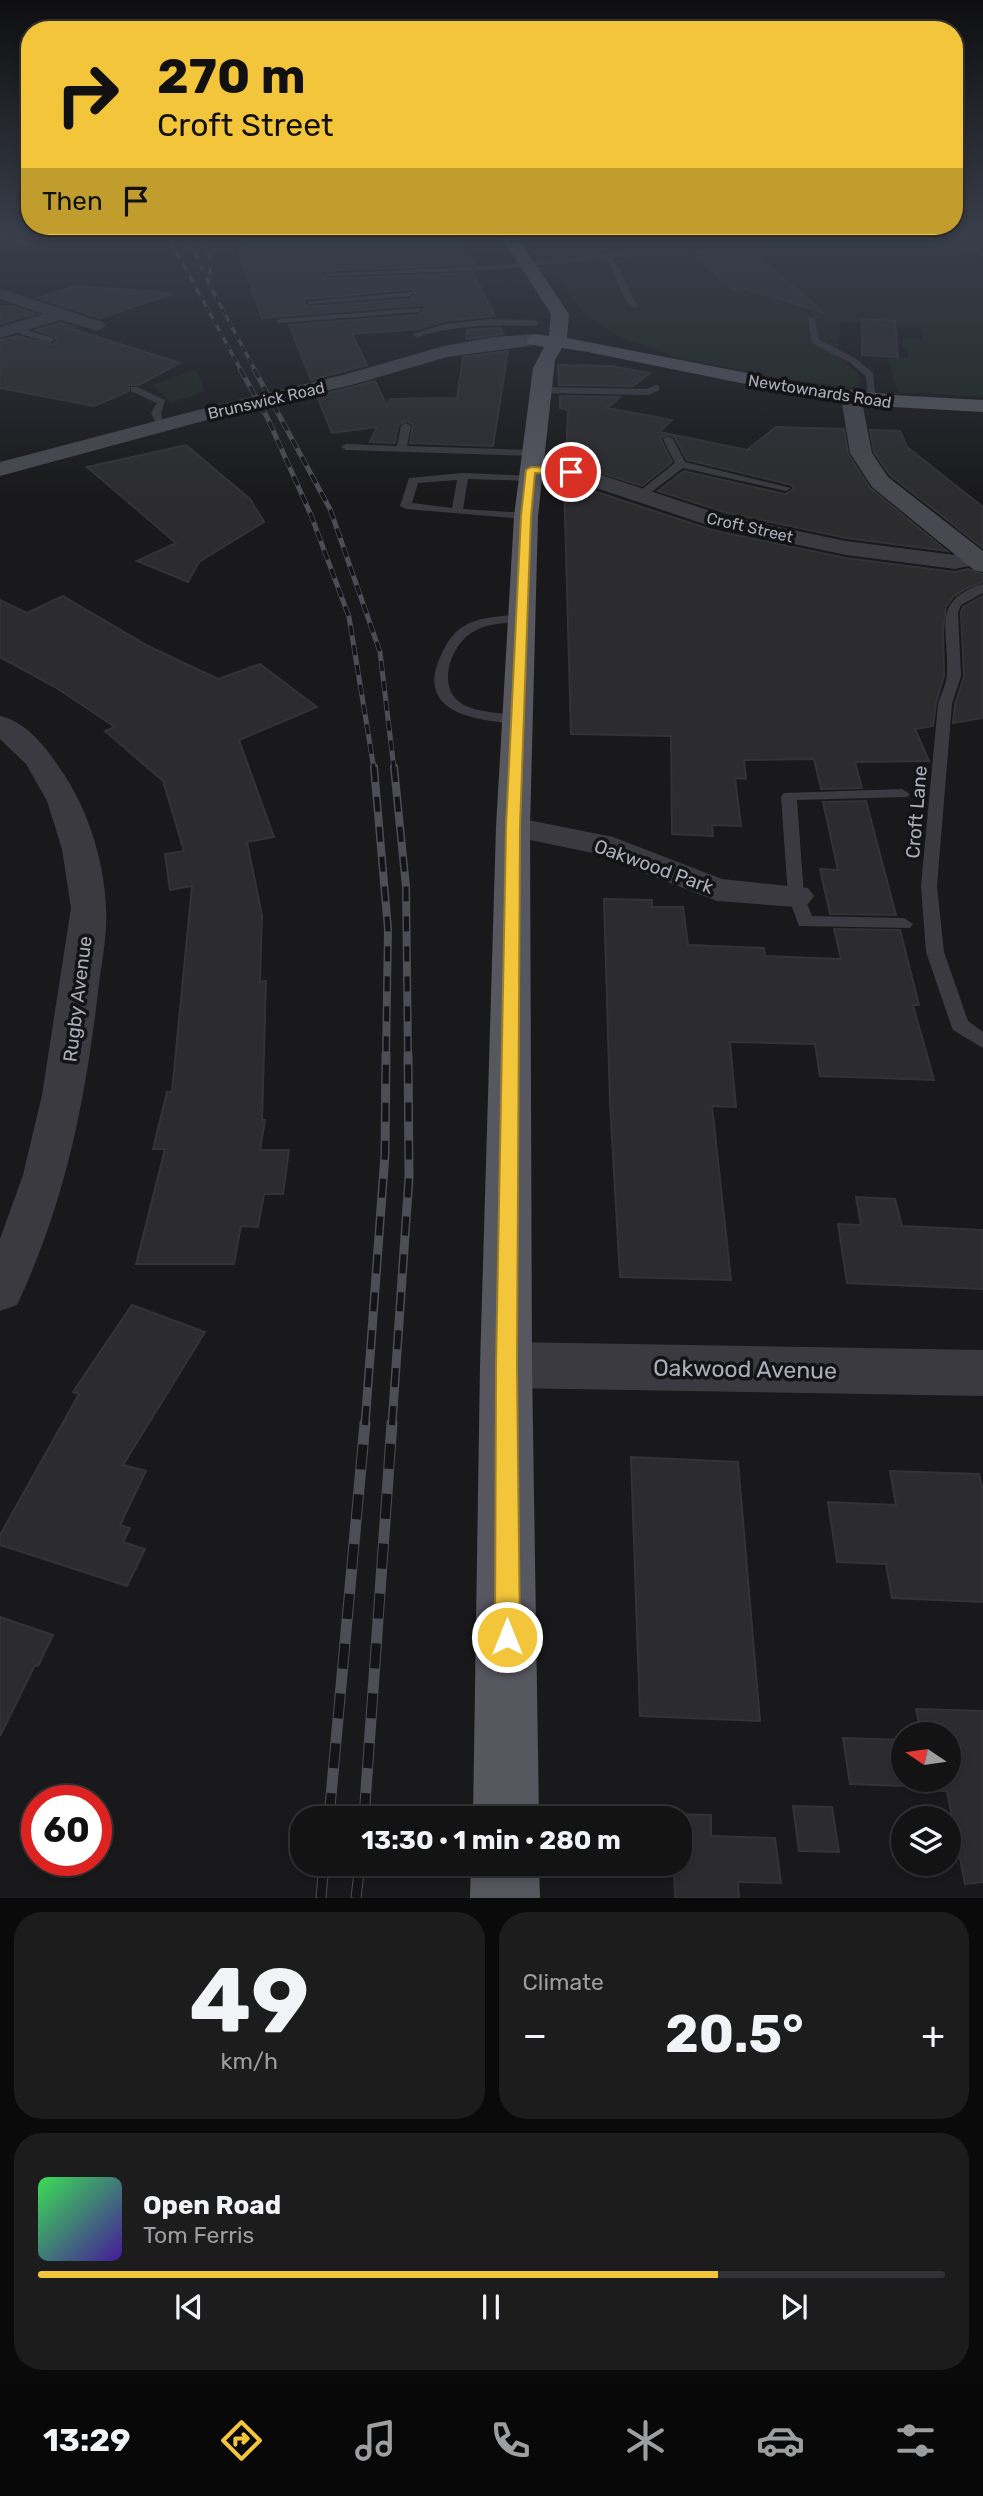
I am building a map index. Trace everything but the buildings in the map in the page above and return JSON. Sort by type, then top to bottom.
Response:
[{"type":"main road","points":[[533,322],[543,350]]},
{"type":"main road","points":[[506,1806],[506,1365],[513,827],[531,479],[543,350],[556,322]]},
{"type":"main road","points":[[577,322],[606,339],[621,353]]},
{"type":"main road","name":"Brunswick Road","points":[[0,469],[470,346],[543,350]]},
{"type":"main road","name":"Newtownards Road","points":[[543,350],[621,353],[745,379],[862,399],[905,404],[983,406]]},
{"type":"main road","points":[[862,399],[860,453],[880,482],[979,561]]},
{"type":"main road","points":[[505,1876],[505,1898]]},
{"type":"street","points":[[7,331],[37,322]]},
{"type":"street","points":[[81,322],[97,326]]},
{"type":"street","name":"Croft Street","points":[[531,479],[571,472],[721,522],[846,548],[955,562],[979,561]]},
{"type":"street","name":"Rugby Avenue","points":[[0,1290],[27,1231],[54,1139],[72,1047],[89,902],[76,832],[51,774],[3,731]]},
{"type":"street","name":"Oakwood Park","points":[[513,827],[601,844],[718,890],[796,896]]},
{"type":"street","name":"Oakwood Avenue","points":[[506,1365],[983,1373]]},
{"type":"lane","points":[[419,322],[419,332],[443,326],[509,322],[543,350],[649,392],[656,388]]},
{"type":"lane","points":[[811,322],[815,341],[852,360],[870,375],[862,399]]},
{"type":"lane","points":[[7,331],[50,340]]},
{"type":"lane","points":[[134,389],[162,402],[156,414],[161,426]]},
{"type":"lane","points":[[402,447],[406,426]]},
{"type":"lane","points":[[668,439],[681,464],[786,488]]},
{"type":"lane","points":[[346,447],[402,447],[531,479]]},
{"type":"lane","points":[[641,495],[681,464]]},
{"type":"lane","points":[[463,476],[531,479],[457,512],[406,506],[413,480],[463,476]]},
{"type":"lane","points":[[457,512],[463,476]]},
{"type":"lane","name":"Croft Lane","points":[[983,588],[956,603],[952,612],[954,676],[945,704],[929,886],[935,952],[960,1025],[983,1041]]},
{"type":"lane","points":[[518,720],[467,713],[447,700],[441,688],[440,677],[449,651],[463,633],[473,626],[522,617]]},
{"type":"lane","points":[[902,794],[789,796],[796,896],[805,922],[904,924]]},
{"type":"shaded area","points":[[595,322],[879,322],[840,323],[839,358],[857,372],[861,380],[858,388],[786,379],[675,357],[620,338]]},
{"type":"shaded area","points":[[895,322],[983,322],[983,397],[897,392],[888,357],[908,358],[907,349],[902,349],[902,338],[922,339],[921,327],[896,326]]},
{"type":"shaded area","points":[[196,370],[205,391],[171,403],[153,385]]},
{"type":"railway","points":[[214,322],[241,370]]},
{"type":"railway","points":[[229,322],[255,370]]},
{"type":"railway","points":[[240,369],[268,419],[311,515],[349,617],[374,769]]},
{"type":"railway","points":[[254,369],[330,509],[380,652],[394,769]]},
{"type":"railway","points":[[374,767],[388,929],[386,1056]]},
{"type":"railway","points":[[394,767],[406,887],[408,1056]]},
{"type":"railway","points":[[365,1425],[385,1154],[386,1054]]},
{"type":"railway","points":[[392,1425],[409,1177],[408,1054]]},
{"type":"railway","points":[[330,1806],[365,1423]]},
{"type":"railway","points":[[365,1806],[392,1423]]},
{"type":"railway","points":[[321,1898],[323,1876]]},
{"type":"railway","points":[[356,1898],[359,1876]]},
{"type":"route","points":[[507,1637],[506,1365],[513,827],[526,516],[531,470],[571,472]]}]
